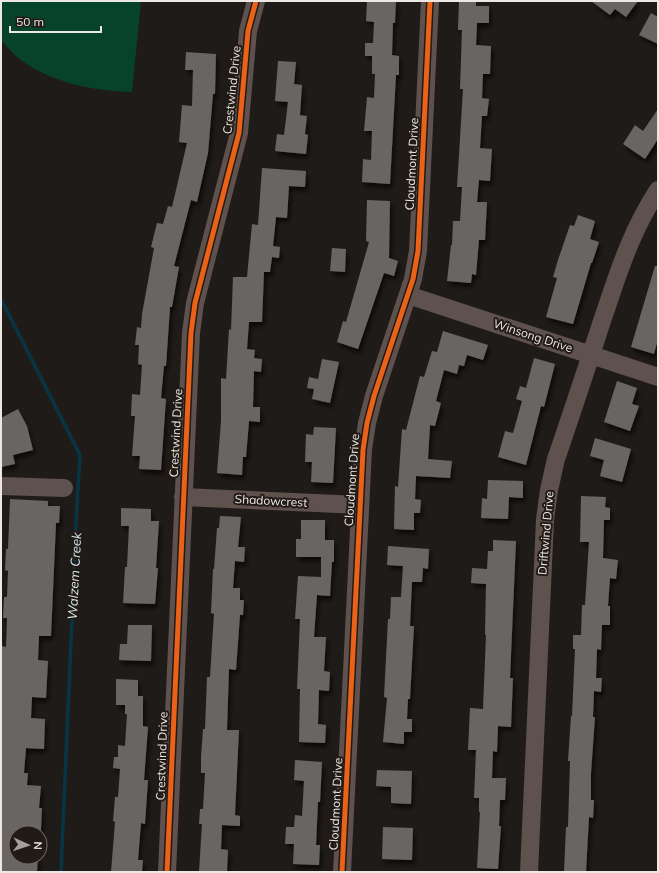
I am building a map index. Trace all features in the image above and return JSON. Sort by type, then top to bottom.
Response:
[{"type":"street","name":"Crestwind Drive","points":[[167,872],[191,333],[195,303],[239,133],[248,31],[256,1]]},
{"type":"street","name":"Cloudmont Drive","points":[[342,872],[363,450],[367,423],[374,396],[413,279],[418,251],[430,1]]},
{"type":"street","name":"Driftwind Drive","points":[[529,872],[545,520],[549,490],[556,459],[619,270],[631,238],[658,190]]},
{"type":"street","name":"Winsong Drive","points":[[408,295],[658,377]]},
{"type":"street","points":[[1,486],[64,488]]},
{"type":"street","name":"Shadowcrest","points":[[183,497],[360,505]]},
{"type":"green space","points":[[1,1],[141,1],[132,92],[101,90],[86,87],[56,79],[28,65],[14,54],[1,40]]},
{"type":"building","points":[[367,1],[396,1],[395,23],[393,23],[392,55],[399,56],[399,75],[396,75],[390,184],[362,182],[363,159],[371,160],[372,131],[364,131],[367,97],[374,98],[375,74],[372,74],[372,56],[365,56],[365,43],[373,43],[374,22],[366,21]]},
{"type":"building","points":[[459,1],[476,1],[476,6],[489,6],[489,23],[477,23],[476,45],[491,46],[490,74],[483,74],[482,98],[489,99],[487,116],[482,116],[480,148],[492,149],[490,181],[479,180],[477,202],[487,202],[485,240],[479,240],[476,275],[472,274],[471,283],[447,281],[452,245],[453,221],[460,221],[462,187],[457,187],[463,89],[460,89],[462,30],[458,30]]},
{"type":"building","points":[[591,1],[638,1],[626,17],[615,9],[610,15]]},
{"type":"building","points":[[651,13],[658,17],[658,44],[639,35]]},
{"type":"building","points":[[186,52],[216,54],[215,94],[213,94],[208,153],[197,202],[191,200],[174,266],[179,267],[172,307],[170,307],[166,366],[164,366],[161,398],[166,399],[161,470],[139,469],[140,456],[132,456],[135,416],[131,416],[132,394],[140,395],[142,365],[138,364],[139,345],[135,345],[137,327],[141,328],[142,314],[154,248],[151,247],[157,223],[163,224],[168,206],[172,207],[187,143],[179,142],[182,105],[192,106],[193,70],[185,70]]},
{"type":"building","points":[[278,61],[296,62],[294,84],[302,85],[300,115],[307,116],[305,134],[308,135],[306,154],[275,151],[277,134],[284,135],[288,102],[275,101]]},
{"type":"building","points":[[658,109],[658,139],[645,159],[623,144],[635,125],[643,131]]},
{"type":"building","points":[[262,168],[306,171],[305,187],[289,186],[287,218],[276,217],[273,246],[280,247],[279,258],[272,257],[270,272],[264,272],[262,322],[249,322],[247,349],[255,350],[254,358],[262,359],[261,372],[254,371],[253,407],[260,407],[260,422],[249,421],[246,457],[243,457],[242,475],[217,473],[221,421],[221,378],[226,379],[229,329],[231,330],[233,277],[247,277],[252,224],[258,225]]},
{"type":"building","points":[[367,200],[390,201],[389,258],[398,261],[394,276],[384,273],[358,349],[337,342],[343,321],[346,322],[369,242],[366,241]]},
{"type":"building","points":[[578,215],[595,221],[590,239],[599,242],[591,263],[573,324],[546,317],[557,278],[553,277],[558,260],[570,225],[574,226]]},
{"type":"building","points":[[332,248],[346,249],[345,272],[330,271]]},
{"type":"building","points":[[655,266],[658,266],[658,339],[654,354],[631,347]]},
{"type":"building","points":[[443,331],[488,345],[483,360],[467,355],[464,366],[459,365],[457,374],[444,370],[436,401],[441,403],[435,426],[430,425],[428,459],[452,461],[450,478],[416,476],[415,499],[421,500],[420,513],[414,513],[414,530],[394,529],[395,486],[398,487],[402,429],[406,430],[420,376],[424,377],[432,351],[437,352]]},
{"type":"building","points":[[534,358],[555,364],[544,407],[541,406],[526,465],[498,457],[505,431],[513,433],[522,401],[516,399],[520,386],[526,388]]},
{"type":"building","points":[[322,359],[339,362],[330,403],[312,399],[314,389],[307,388],[309,377],[318,379]]},
{"type":"building","points":[[617,381],[637,388],[632,404],[639,406],[630,431],[604,422]]},
{"type":"building","points":[[18,409],[27,426],[33,450],[13,455],[15,464],[1,467],[1,418]]},
{"type":"building","points":[[314,427],[336,428],[333,483],[311,482],[312,462],[305,462],[306,434],[313,435]]},
{"type":"building","points":[[595,438],[631,449],[622,482],[600,476],[604,460],[590,456]]},
{"type":"building","points":[[488,480],[523,481],[523,498],[509,497],[508,519],[481,518],[482,498],[487,499]]},
{"type":"building","points":[[581,496],[606,497],[605,507],[610,508],[610,520],[604,520],[603,558],[618,560],[616,579],[610,578],[608,606],[610,606],[610,625],[602,625],[601,650],[597,649],[596,678],[602,678],[601,692],[594,691],[593,717],[595,717],[591,773],[591,800],[594,800],[593,818],[589,817],[586,872],[564,872],[566,827],[568,827],[570,761],[568,761],[575,649],[573,649],[573,635],[581,635],[582,605],[585,605],[589,542],[580,542]]},
{"type":"building","points":[[10,499],[48,501],[48,506],[60,506],[59,523],[56,523],[51,636],[39,636],[38,660],[48,661],[46,698],[32,697],[31,718],[45,719],[44,749],[26,748],[24,773],[28,773],[27,785],[41,786],[39,808],[42,808],[41,825],[8,825],[8,865],[37,865],[37,872],[1,872],[1,660],[2,646],[6,647],[7,618],[3,618],[4,597],[7,597],[8,571],[5,570],[6,549],[8,549]]},
{"type":"building","points":[[121,508],[151,509],[151,521],[159,521],[156,568],[158,568],[155,604],[123,603],[129,526],[121,526]]},
{"type":"building","points":[[220,516],[241,517],[238,547],[245,547],[244,562],[235,561],[233,588],[240,588],[240,600],[244,600],[243,615],[240,615],[236,670],[229,669],[227,730],[239,730],[235,815],[240,816],[240,826],[222,825],[221,849],[228,850],[227,872],[199,872],[202,824],[199,824],[200,809],[203,809],[205,773],[201,773],[201,757],[203,729],[205,729],[207,677],[210,677],[214,614],[211,613],[213,569],[217,528],[219,528]]},
{"type":"building","points":[[301,520],[325,520],[325,540],[334,540],[334,562],[332,562],[330,596],[317,595],[314,637],[326,637],[324,671],[330,672],[329,691],[319,690],[318,724],[326,725],[325,743],[299,742],[300,689],[297,689],[300,619],[295,619],[298,576],[321,577],[321,557],[296,557],[296,539],[301,539]]},
{"type":"building","points":[[493,540],[516,541],[510,678],[513,678],[511,727],[498,726],[497,752],[493,751],[492,778],[506,778],[505,800],[500,800],[499,826],[501,826],[498,869],[477,868],[480,812],[479,798],[474,798],[476,750],[468,750],[470,708],[483,709],[486,635],[486,584],[471,583],[472,568],[487,569],[488,551],[493,551]]},
{"type":"building","points":[[388,546],[429,549],[428,569],[423,568],[422,582],[412,582],[410,626],[414,626],[410,699],[408,699],[407,719],[412,719],[412,732],[404,732],[404,744],[383,742],[387,698],[384,697],[388,619],[390,619],[391,597],[401,597],[403,566],[387,565]]},
{"type":"building","points":[[128,625],[152,625],[151,661],[119,660],[120,644],[127,644]]},
{"type":"building","points":[[116,679],[138,680],[138,696],[143,696],[143,726],[148,727],[144,780],[148,780],[145,824],[141,823],[138,860],[143,860],[142,872],[111,872],[115,822],[113,821],[115,797],[118,797],[120,769],[113,768],[114,757],[118,757],[118,745],[125,746],[127,714],[125,714],[125,705],[116,705]]},
{"type":"building","points":[[295,760],[322,762],[316,845],[320,845],[319,865],[293,864],[294,844],[285,844],[286,827],[294,827],[295,815],[302,816],[304,781],[294,780]]},
{"type":"building","points":[[377,770],[412,771],[411,804],[391,803],[391,787],[376,786]]},
{"type":"building","points":[[383,827],[413,828],[412,860],[382,859]]},
{"type":"waterway","name":"Walzem Creek","points":[[1,299],[80,455],[61,872]]},
{"type":"cycle path","points":[[167,872],[191,333],[195,303],[239,133],[248,31],[256,1]]},
{"type":"cycle path","points":[[342,872],[363,450],[367,423],[374,396],[413,279],[418,251],[430,1]]}]
